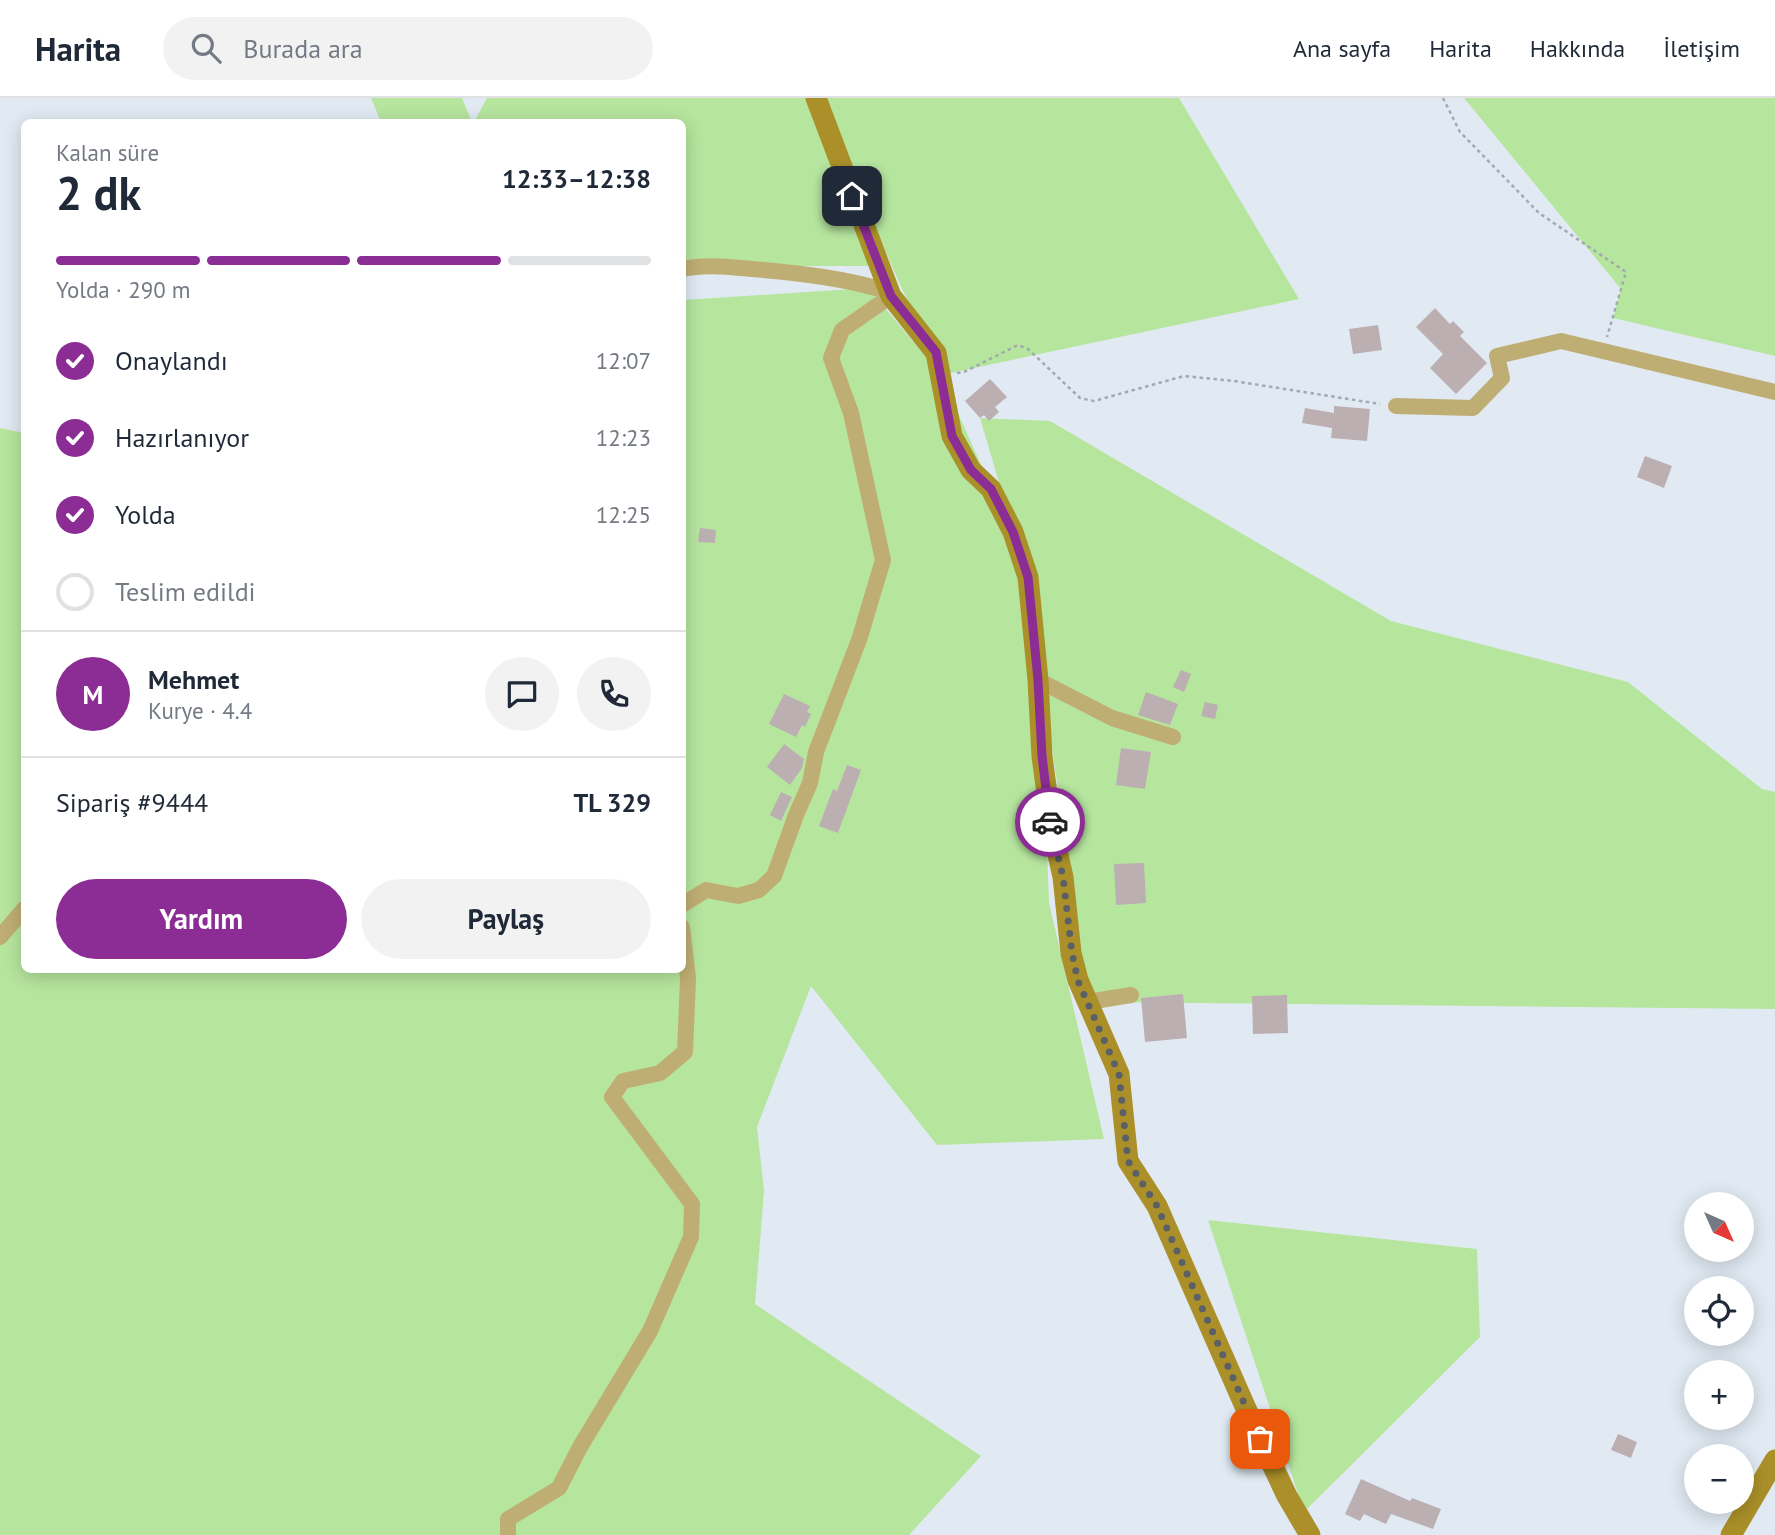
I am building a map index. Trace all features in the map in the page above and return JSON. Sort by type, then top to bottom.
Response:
[{"type":"street","points":[[816,98],[891,294],[936,352],[952,436],[971,470],[991,489],[1013,532],[1028,577],[1042,756],[1051,824],[1063,877],[1072,953],[1078,981],[1119,1074],[1128,1161],[1157,1206],[1251,1420],[1287,1496],[1310,1535]]},
{"type":"street","points":[[686,269],[710,266],[774,271],[853,281],[891,294]]},
{"type":"street","points":[[686,902],[706,890],[738,896],[759,890],[774,876],[810,783],[816,752],[859,640],[883,560],[851,413],[831,358],[842,330],[891,294]]},
{"type":"street","points":[[1396,406],[1473,408],[1502,378],[1497,356],[1561,341],[1775,393]]},
{"type":"street","points":[[1038,680],[1112,718],[1172,737]]},
{"type":"street","points":[[0,937],[21,912]]},
{"type":"street","points":[[508,1535],[508,1519],[559,1488],[580,1447],[650,1331],[691,1237],[692,1204],[612,1097],[623,1081],[660,1073],[685,1052],[688,978],[686,961]]},
{"type":"street","points":[[1088,1002],[1131,996]]},
{"type":"street","points":[[1731,1535],[1775,1460]]},
{"type":"path","points":[[1443,98],[1460,132],[1539,213],[1626,272],[1604,350]]},
{"type":"path","points":[[940,375],[964,372],[1018,345],[1028,349],[1080,398],[1094,401],[1184,376],[1396,406]]},
{"type":"green space","points":[[371,98],[462,98],[471,119],[380,119]]},
{"type":"green space","points":[[487,98],[1179,98],[1299,299],[941,375],[1019,550],[980,418],[1050,421],[1391,621],[1628,682],[1762,789],[1775,792],[1775,1009],[1088,1002],[1028,577],[1043,744],[1049,903],[1104,1139],[937,1145],[811,986],[757,1127],[764,1191],[755,1304],[981,1456],[909,1535],[0,1535],[0,428],[21,432],[21,973],[686,973],[686,300],[868,288],[939,372],[864,203],[879,266],[711,266],[686,271],[686,119],[476,119]]},
{"type":"green space","points":[[1464,98],[1775,98],[1775,356],[1613,318],[1621,289]]},
{"type":"green space","points":[[1208,1220],[1477,1249],[1480,1337],[1304,1512]]},
{"type":"building","points":[[1435,308],[1450,324],[1453,321],[1464,332],[1460,336],[1487,363],[1456,394],[1430,368],[1443,354],[1416,327]]},
{"type":"building","points":[[1378,325],[1382,350],[1353,354],[1349,329]]},
{"type":"building","points":[[990,379],[1007,397],[995,407],[999,412],[989,421],[984,415],[980,418],[965,401]]},
{"type":"building","points":[[1334,406],[1370,409],[1367,441],[1331,438],[1332,428],[1302,423],[1305,408],[1334,413]]},
{"type":"building","points":[[1645,456],[1672,466],[1664,488],[1637,477]]},
{"type":"building","points":[[700,528],[716,530],[715,543],[698,542]]},
{"type":"building","points":[[1181,670],[1191,674],[1184,692],[1173,687]]},
{"type":"building","points":[[1146,692],[1178,704],[1170,725],[1138,715]]},
{"type":"building","points":[[784,694],[810,706],[807,712],[811,714],[796,737],[769,724]]},
{"type":"building","points":[[1205,702],[1218,705],[1215,719],[1201,716]]},
{"type":"building","points":[[784,744],[804,759],[802,768],[790,785],[767,767]]},
{"type":"building","points":[[1121,748],[1151,752],[1145,789],[1116,785]]},
{"type":"building","points":[[847,765],[861,770],[838,833],[819,826],[833,789],[837,791]]},
{"type":"building","points":[[781,792],[792,797],[781,821],[770,815]]},
{"type":"building","points":[[1144,863],[1146,903],[1116,905],[1114,864]]},
{"type":"building","points":[[1183,994],[1187,1038],[1145,1042],[1141,998]]},
{"type":"building","points":[[1287,995],[1288,1033],[1253,1034],[1252,996]]},
{"type":"building","points":[[1618,1434],[1637,1442],[1631,1458],[1611,1450]]},
{"type":"building","points":[[1361,1479],[1410,1501],[1412,1498],[1441,1509],[1433,1529],[1391,1514],[1386,1524],[1364,1514],[1360,1521],[1345,1514]]},
{"type":"way so far","points":[[1050,822],[1063,877],[1078,981],[1119,1074],[1128,1161],[1157,1206],[1196,1289],[1260,1439]]},
{"type":"route","points":[[852,196],[891,296],[936,352],[952,436],[971,470],[991,489],[1013,532],[1028,577],[1050,822]]}]
